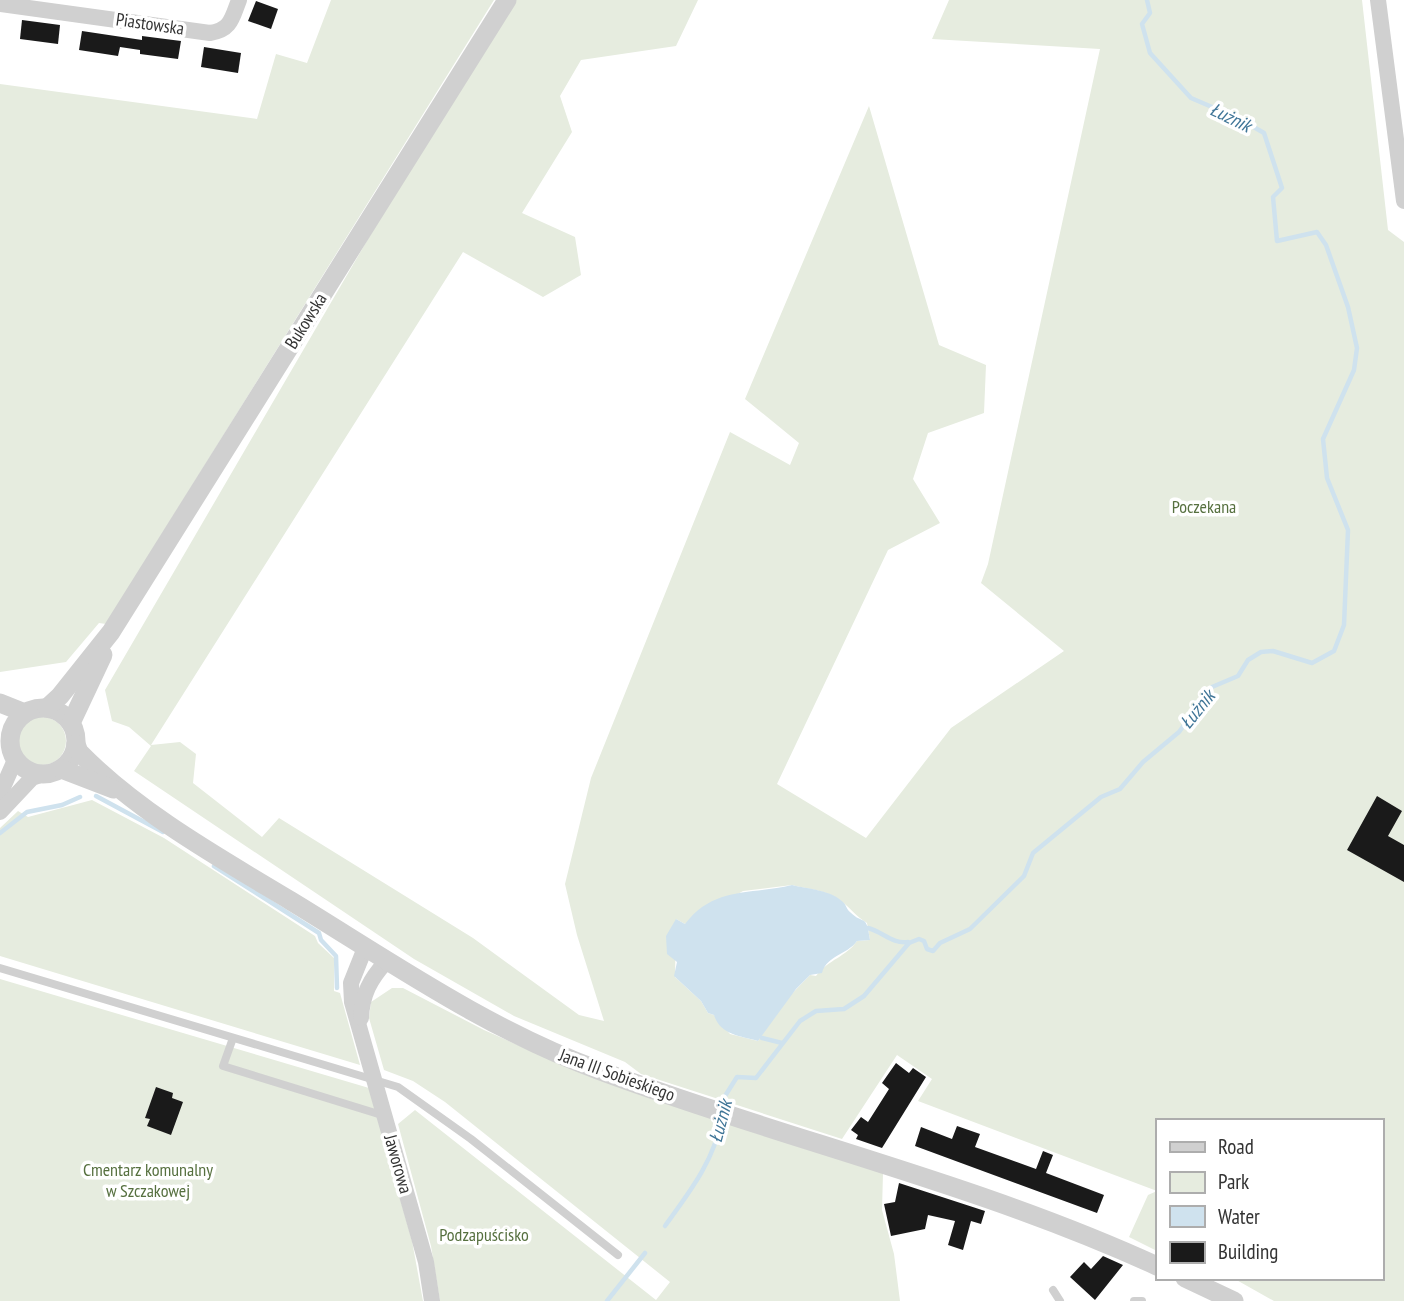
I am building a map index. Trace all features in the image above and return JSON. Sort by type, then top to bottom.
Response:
[{"type":"street","name":"Piastowska","points":[[0,4],[210,33],[223,31],[230,26],[239,0]]},
{"type":"street","name":"Bukowska","points":[[104,642],[507,0]]},
{"type":"street","points":[[1378,0],[1404,201]]},
{"type":"street","points":[[47,708],[60,696],[95,649],[104,642]]},
{"type":"street","points":[[71,723],[104,654],[104,642]]},
{"type":"street","points":[[0,703],[25,713]]},
{"type":"street","points":[[47,708],[56,710],[71,723],[79,752],[121,792],[52,772],[23,768],[15,760],[5,731],[25,713],[47,708]]},
{"type":"street","points":[[0,812],[32,778],[52,772],[74,754],[76,744]]},
{"type":"street","points":[[0,794],[15,760]]},
{"type":"street","name":"Jana III Sobieskiego","points":[[121,792],[386,962],[507,1031],[597,1070],[1006,1203],[1156,1266]]},
{"type":"street","name":"Jaworowa","points":[[365,948],[351,983],[352,1002],[426,1262],[432,1301]]},
{"type":"street","name":"Jaworowa","points":[[361,1027],[362,1000],[368,985],[386,962]]},
{"type":"street","points":[[1189,1280],[1234,1301]]},
{"type":"lane","points":[[0,968],[398,1087],[471,1139],[618,1255]]},
{"type":"lane","points":[[233,1038],[223,1066],[385,1116]]},
{"type":"lane","points":[[1053,1290],[1060,1301]]},
{"type":"lane","points":[[1134,1301],[1142,1301]]},
{"type":"green space","points":[[331,0],[494,0],[106,624],[99,623],[66,662],[0,672],[0,84],[257,119],[276,54],[307,63]]},
{"type":"green space","name":"Poczekana","points":[[513,0],[698,0],[676,46],[581,60],[560,96],[572,132],[522,213],[575,237],[581,275],[543,297],[463,252],[151,745],[180,742],[196,754],[193,783],[262,837],[279,818],[473,938],[579,1015],[604,1021],[577,935],[565,884],[591,778],[730,432],[790,465],[799,443],[745,399],[869,106],[939,345],[986,365],[984,413],[928,433],[913,479],[940,523],[888,550],[777,784],[866,838],[951,728],[1064,651],[981,583],[988,564],[1100,49],[932,39],[949,0],[1362,0],[1388,230],[1404,242],[1404,1301],[1274,1301],[1237,1280],[1383,1280],[1383,1119],[1156,1119],[1156,1191],[918,1101],[932,1079],[897,1055],[842,1139],[641,1074],[625,1062],[514,1016],[414,959],[134,771],[151,746],[129,727],[112,721],[105,690],[431,131]],"holes":[[[792,885],[836,897],[867,923],[870,940],[857,941],[816,976],[810,975],[781,1005],[758,1041],[730,1034],[675,977],[676,919],[685,924],[743,891]]]},
{"type":"green space","points":[[42,717],[51,718],[59,724],[65,732],[65,750],[59,758],[51,764],[42,765],[33,764],[25,758],[19,750],[18,741],[19,732],[25,724],[33,718]]},
{"type":"green space","points":[[92,800],[164,838],[315,936],[318,943],[334,958],[334,991],[340,993],[360,1065],[0,956],[0,828],[18,811],[28,817]]},
{"type":"green space","name":"Cmentarz komunalny w Szczakowej","points":[[0,979],[369,1088],[412,1241],[423,1301],[0,1301]]},
{"type":"green space","name":"Podzapuścisko","points":[[392,988],[403,988],[484,1030],[576,1071],[883,1173],[882,1210],[894,1254],[900,1301],[440,1301],[431,1246],[398,1124],[415,1110],[656,1300],[670,1282],[445,1102],[413,1081],[384,1070],[369,1018],[371,1002]]},
{"type":"green space","points":[[1156,1191],[1156,1250],[1129,1237],[1148,1195]]},
{"type":"water","points":[[792,885],[839,899],[849,911],[866,923],[870,940],[857,941],[828,962],[822,973],[810,975],[796,989],[758,1041],[732,1034],[721,1027],[714,1015],[708,1013],[701,1001],[674,976],[677,962],[667,954],[666,936],[676,919],[685,924],[708,903],[734,894]]},
{"type":"building","points":[[256,1],[278,9],[271,29],[248,21]]},
{"type":"building","points":[[22,20],[60,25],[58,44],[20,39]]},
{"type":"building","points":[[82,31],[142,40],[142,36],[181,41],[178,59],[140,54],[140,50],[120,47],[118,56],[79,50]]},
{"type":"building","points":[[204,47],[241,53],[238,73],[201,67]]},
{"type":"building","points":[[1377,796],[1402,811],[1388,836],[1404,845],[1404,882],[1347,850]]},
{"type":"building","points":[[896,1063],[909,1073],[913,1068],[926,1077],[882,1148],[856,1139],[858,1135],[851,1130],[861,1117],[868,1122],[889,1089],[882,1083]]},
{"type":"building","points":[[156,1087],[173,1093],[172,1098],[183,1102],[171,1135],[147,1126],[150,1119],[145,1118]]},
{"type":"building","points":[[957,1126],[980,1134],[975,1147],[1036,1169],[1043,1151],[1053,1155],[1046,1173],[1104,1195],[1097,1213],[915,1146],[921,1127],[952,1139]]},
{"type":"building","points":[[899,1183],[985,1211],[981,1224],[971,1221],[963,1250],[948,1245],[955,1221],[928,1215],[925,1229],[891,1236],[884,1204],[895,1202]]},
{"type":"building","points":[[1103,1256],[1123,1265],[1095,1300],[1070,1277],[1084,1262],[1091,1269]]},
{"type":"waterway","name":"Łużnik","points":[[723,1108],[725,1096],[737,1077],[756,1078],[800,1021],[816,1011],[844,1009],[864,996],[909,943],[919,939],[924,941],[927,949],[933,951],[940,943],[970,929],[1024,876],[1033,853],[1101,797],[1120,789],[1143,762],[1179,732],[1212,687],[1238,676],[1248,660],[1261,652],[1273,651],[1312,663],[1334,651],[1344,625],[1348,530],[1327,478],[1323,439],[1354,370],[1357,348],[1348,307],[1326,245],[1317,232],[1277,241],[1273,197],[1282,188],[1264,133],[1240,119],[1191,98],[1150,53],[1142,24],[1150,13],[1147,0]]},
{"type":"waterway","points":[[96,796],[163,832]]},
{"type":"waterway","points":[[0,833],[27,812],[62,805],[80,797]]},
{"type":"waterway","points":[[214,866],[319,933],[321,940],[336,956],[337,988]]},
{"type":"waterway","points":[[868,928],[892,940],[908,942]]},
{"type":"waterway","points":[[762,1038],[782,1043]]},
{"type":"waterway","name":"Łużnik","points":[[665,1226],[707,1163],[721,1120]]},
{"type":"waterway","name":"Łużnik","points":[[607,1301],[645,1253]]}]
